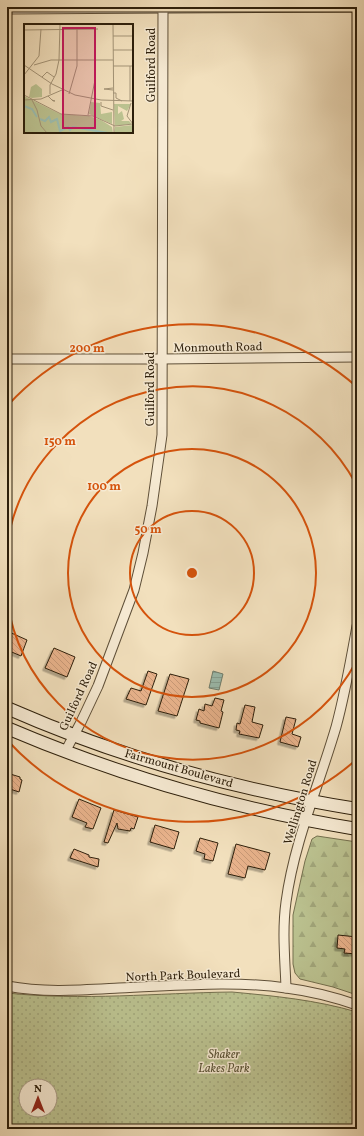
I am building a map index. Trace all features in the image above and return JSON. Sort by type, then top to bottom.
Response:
[{"type":"main road","name":"Fairmount Boulevard","points":[[7,708],[74,735],[134,756],[209,778],[254,790],[312,802],[357,809]]},
{"type":"main road","name":"Fairmount Boulevard","points":[[7,728],[118,772],[174,789],[238,806],[306,821],[357,829]]},
{"type":"street","points":[[7,9],[357,7]]},
{"type":"street","name":"Guilford Road","points":[[65,752],[88,708],[109,658],[134,590],[152,506],[162,435],[163,8]]},
{"type":"street","name":"Monmouth Road","points":[[7,359],[162,360],[357,357]]},
{"type":"street","name":"Wellington Road","points":[[286,988],[284,940],[286,902],[293,868],[306,821],[336,726],[357,626]]},
{"type":"street","name":"North Park Boulevard","points":[[7,986],[53,991],[226,984],[286,988],[335,998],[357,1005]]},
{"type":"green space","points":[[317,836],[357,842],[357,995],[333,987],[300,979],[295,973],[293,964],[293,915],[305,861],[312,839]]},
{"type":"green space","name":"Shaker Lakes Park","points":[[232,992],[311,1001],[357,1012],[357,1129],[7,1129],[7,993],[63,996],[120,996]]},
{"type":"shaded area","points":[[213,671],[223,674],[219,690],[209,688]]},
{"type":"building","points":[[7,631],[27,640],[21,656],[7,650]]},
{"type":"building","points":[[54,648],[75,657],[67,677],[45,668]]},
{"type":"building","points":[[148,671],[157,674],[146,705],[126,699],[131,688],[141,691]]},
{"type":"building","points":[[170,674],[189,679],[177,716],[158,711]]},
{"type":"building","points":[[215,698],[224,700],[219,728],[200,723],[200,721],[196,720],[199,709],[204,711],[205,704],[212,706]]},
{"type":"building","points":[[245,705],[255,707],[252,722],[263,725],[259,738],[239,734],[240,731],[236,730],[237,723],[240,724]]},
{"type":"building","points":[[286,717],[296,719],[292,734],[301,737],[298,747],[280,742]]},
{"type":"building","points":[[7,773],[20,777],[22,780],[19,792],[7,788]]},
{"type":"building","points":[[79,799],[101,808],[93,829],[85,827],[87,823],[72,817]]},
{"type":"building","points":[[114,810],[138,817],[134,829],[131,828],[130,831],[118,829],[117,823],[108,843],[104,842]]},
{"type":"building","points":[[155,825],[179,832],[174,849],[150,842]]},
{"type":"building","points":[[200,838],[218,843],[213,861],[204,859],[205,854],[196,851]]},
{"type":"building","points":[[236,844],[270,853],[265,870],[248,866],[245,878],[228,874]]},
{"type":"building","points":[[74,849],[89,855],[89,857],[99,859],[98,867],[70,858]]},
{"type":"building","points":[[338,935],[357,937],[357,954],[344,953],[345,949],[337,948]]},
{"type":"waterway","points":[[51,1129],[55,1125],[64,1126],[65,1129]]},
{"type":"waterway","points":[[106,1129],[111,1129]]}]
